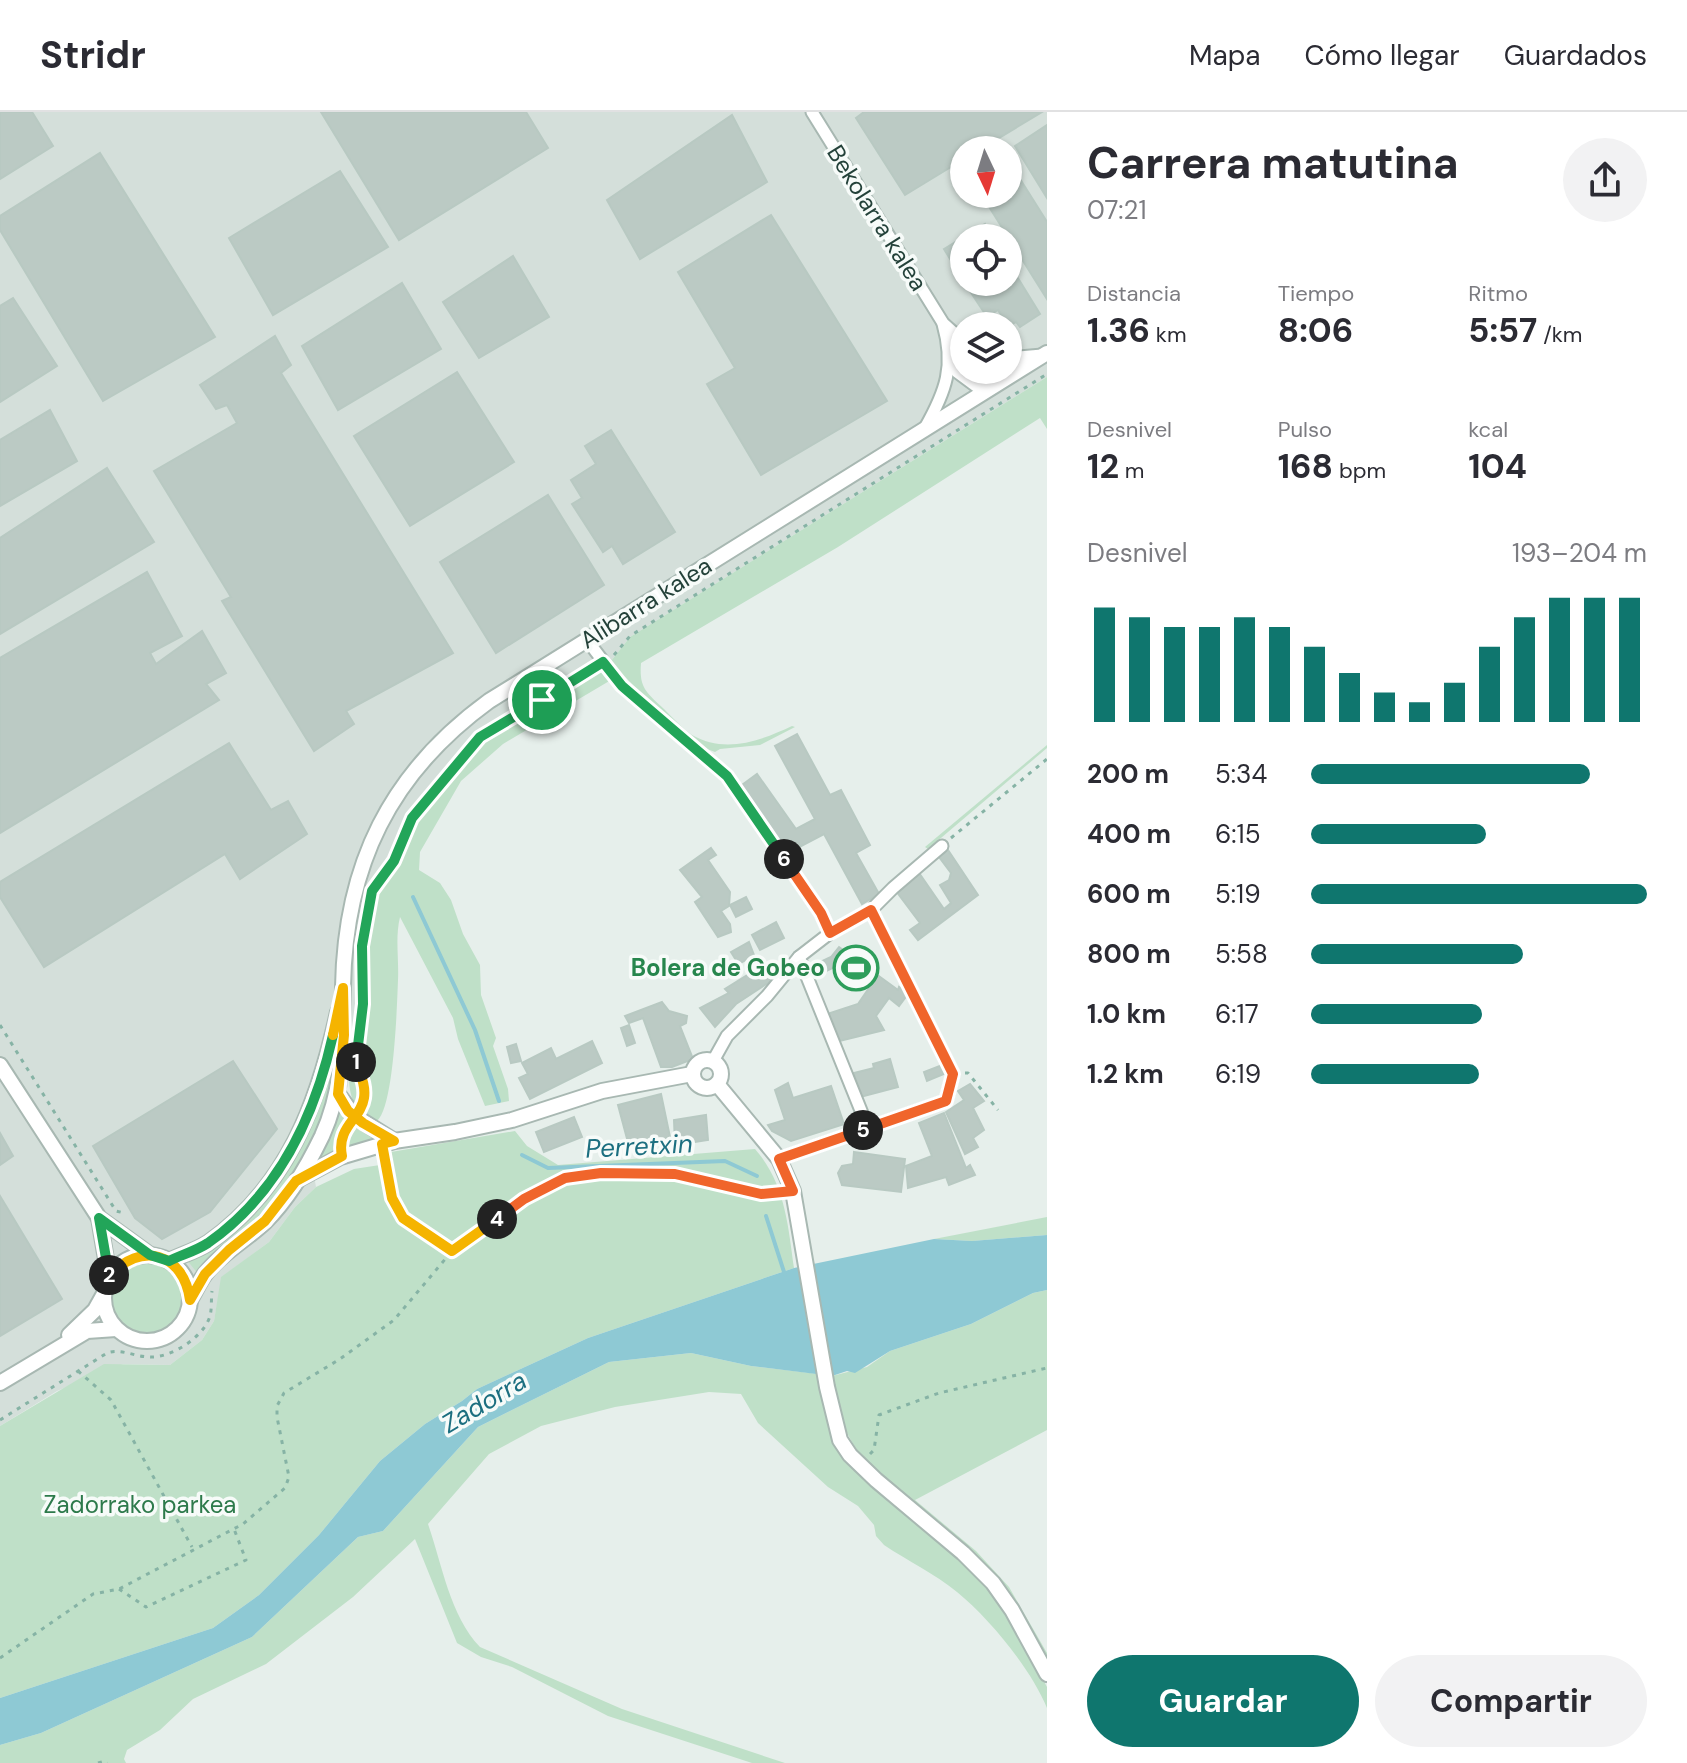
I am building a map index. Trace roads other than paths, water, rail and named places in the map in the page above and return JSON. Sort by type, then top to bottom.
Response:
[{"type":"street","name":"Bekolarra kalea","points":[[812,112],[943,323],[950,329]]},
{"type":"street","name":"Bekolarra kalea","points":[[923,431],[943,393],[949,361],[943,323]]},
{"type":"street","points":[[1022,357],[1047,354]]},
{"type":"street","name":"Alibarra kalea","points":[[190,1300],[205,1274],[265,1221],[296,1181],[321,1136],[338,1094],[344,1035],[346,935],[361,865],[373,836],[399,791],[431,750],[489,701],[1047,354]]},
{"type":"street","points":[[949,361],[957,372],[984,392]]},
{"type":"street","points":[[983,384],[984,392]]},
{"type":"street","points":[[587,640],[622,686],[727,776],[821,913],[830,933]]},
{"type":"street","points":[[713,1061],[727,1036],[767,996],[799,957],[830,933],[871,910],[942,846]]},
{"type":"street","points":[[779,1159],[946,1101],[953,1074],[871,910]]},
{"type":"street","points":[[799,957],[868,1128]]},
{"type":"street","name":"Alibarra kalea","points":[[169,1261],[206,1244],[248,1209],[280,1172],[317,1096],[343,988]]},
{"type":"street","points":[[703,1060],[713,1061],[721,1071],[717,1084],[701,1088],[692,1074],[695,1065],[703,1060]]},
{"type":"street","points":[[0,1065],[99,1218],[150,1255],[169,1261],[180,1271],[188,1285],[190,1300],[182,1323],[162,1338],[138,1340],[116,1329],[87,1331],[0,1383]]},
{"type":"street","points":[[296,1181],[342,1156],[388,1143],[512,1120],[602,1091],[692,1074]]},
{"type":"street","points":[[717,1084],[779,1159],[793,1191],[827,1387],[840,1440],[858,1464],[963,1553],[993,1583],[1012,1610],[1047,1674]]},
{"type":"street","points":[[338,1094],[354,1116],[388,1143]]},
{"type":"street","points":[[99,1218],[109,1277]]},
{"type":"street","points":[[58,1347],[95,1310],[109,1277],[120,1264],[134,1257],[150,1255]]},
{"type":"street","points":[[104,1294],[104,1307],[116,1329]]},
{"type":"water","name":"Zadorra","points":[[1047,1235],[1047,1290],[1033,1293],[971,1324],[890,1351],[855,1373],[847,1371],[832,1376],[751,1366],[691,1353],[609,1362],[478,1427],[383,1531],[358,1537],[252,1637],[41,1733],[0,1745],[0,1698],[213,1628],[259,1595],[319,1535],[380,1461],[425,1424],[477,1389],[588,1338],[794,1268],[934,1239],[972,1241]]},
{"type":"waterway","name":"Perretxin","points":[[413,897],[475,1030],[499,1101]]},
{"type":"waterway","name":"Perretxin","points":[[522,1155],[548,1168],[725,1161],[757,1176]]},
{"type":"waterway","name":"Perretxin","points":[[766,1216],[785,1275]]},
{"type":"place","name":"Bolera de Gobeo","points":[[856,968]]},
{"type":"park label","name":"Zadorrako parkea","points":[[140,1505]]}]
